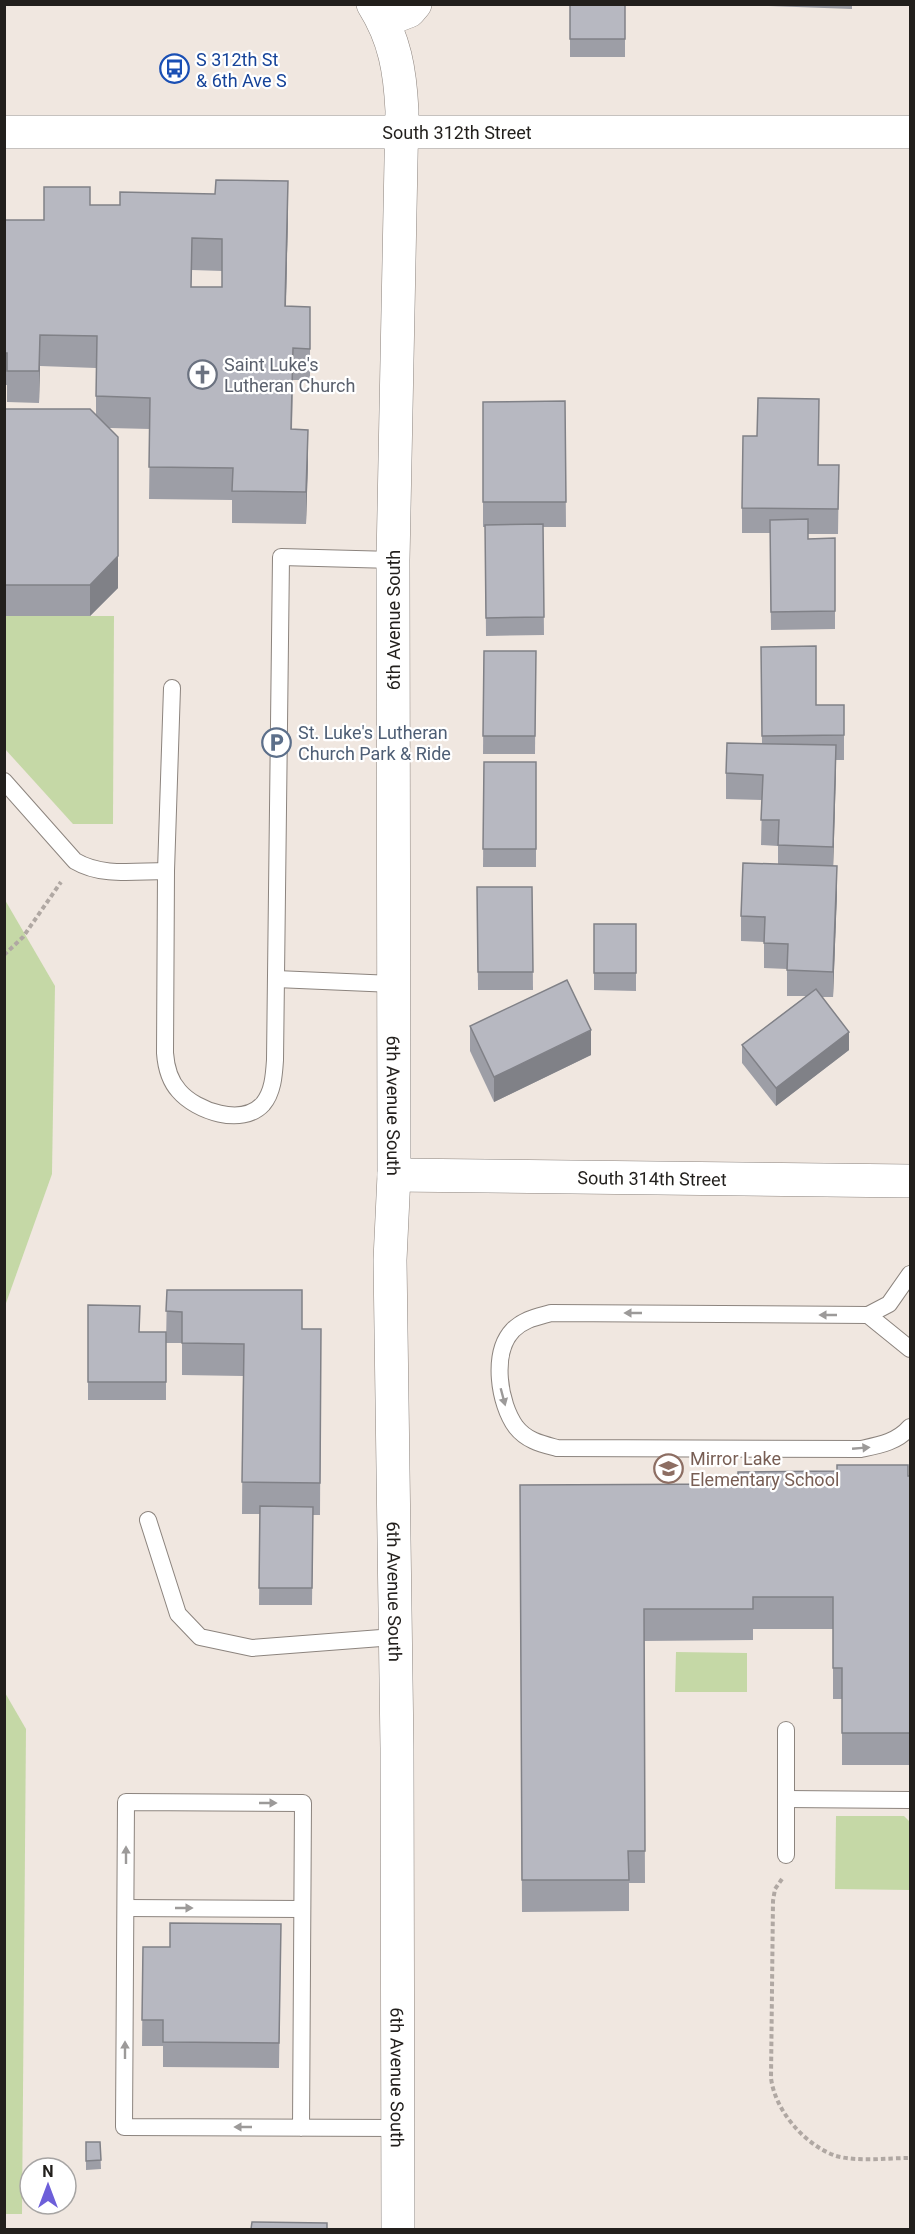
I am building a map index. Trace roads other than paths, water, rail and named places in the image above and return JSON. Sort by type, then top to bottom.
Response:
[{"type":"street","name":"6th Avenue South","points":[[398,2229],[397,1713],[394,1637],[390,1260],[394,1175],[393,560],[402,111],[398,65],[378,13],[409,11],[415,4]]},
{"type":"street","name":"South 312th Street","points":[[4,132],[910,132]]},
{"type":"street","name":"South 314th Street","points":[[394,1175],[910,1181]]},
{"type":"lane","points":[[172,688],[166,871],[165,1053],[167,1072],[180,1092],[202,1108],[222,1114],[241,1115],[263,1104],[273,1084],[281,557],[393,560]]},
{"type":"lane","points":[[4,781],[75,861],[86,868],[105,872],[166,871]]},
{"type":"lane","points":[[276,979],[393,984]]},
{"type":"lane","points":[[910,1274],[889,1304],[868,1315],[551,1313],[528,1319],[512,1331],[502,1354],[500,1385],[506,1408],[517,1428],[534,1442],[557,1448],[861,1449],[886,1444],[910,1427]]},
{"type":"lane","points":[[868,1315],[910,1349]]},
{"type":"lane","points":[[148,1520],[178,1614],[200,1637],[252,1648],[394,1637]]},
{"type":"lane","points":[[786,1730],[786,1855]]},
{"type":"lane","points":[[786,1799],[910,1800]]},
{"type":"lane","points":[[301,2128],[303,1803],[126,1802],[124,2127],[301,2128],[398,2128]]},
{"type":"lane","points":[[126,1908],[303,1909]]},
{"type":"place","name":"S 312th St & 6th Ave S","points":[[175,69]]},
{"type":"place","name":"Saint Luke's Lutheran Church","points":[[203,374]]},
{"type":"place","name":"St. Luke's Lutheran Church Park & Ride","points":[[277,742]]},
{"type":"place","name":"Mirror Lake Elementary School","points":[[669,1468]]}]
